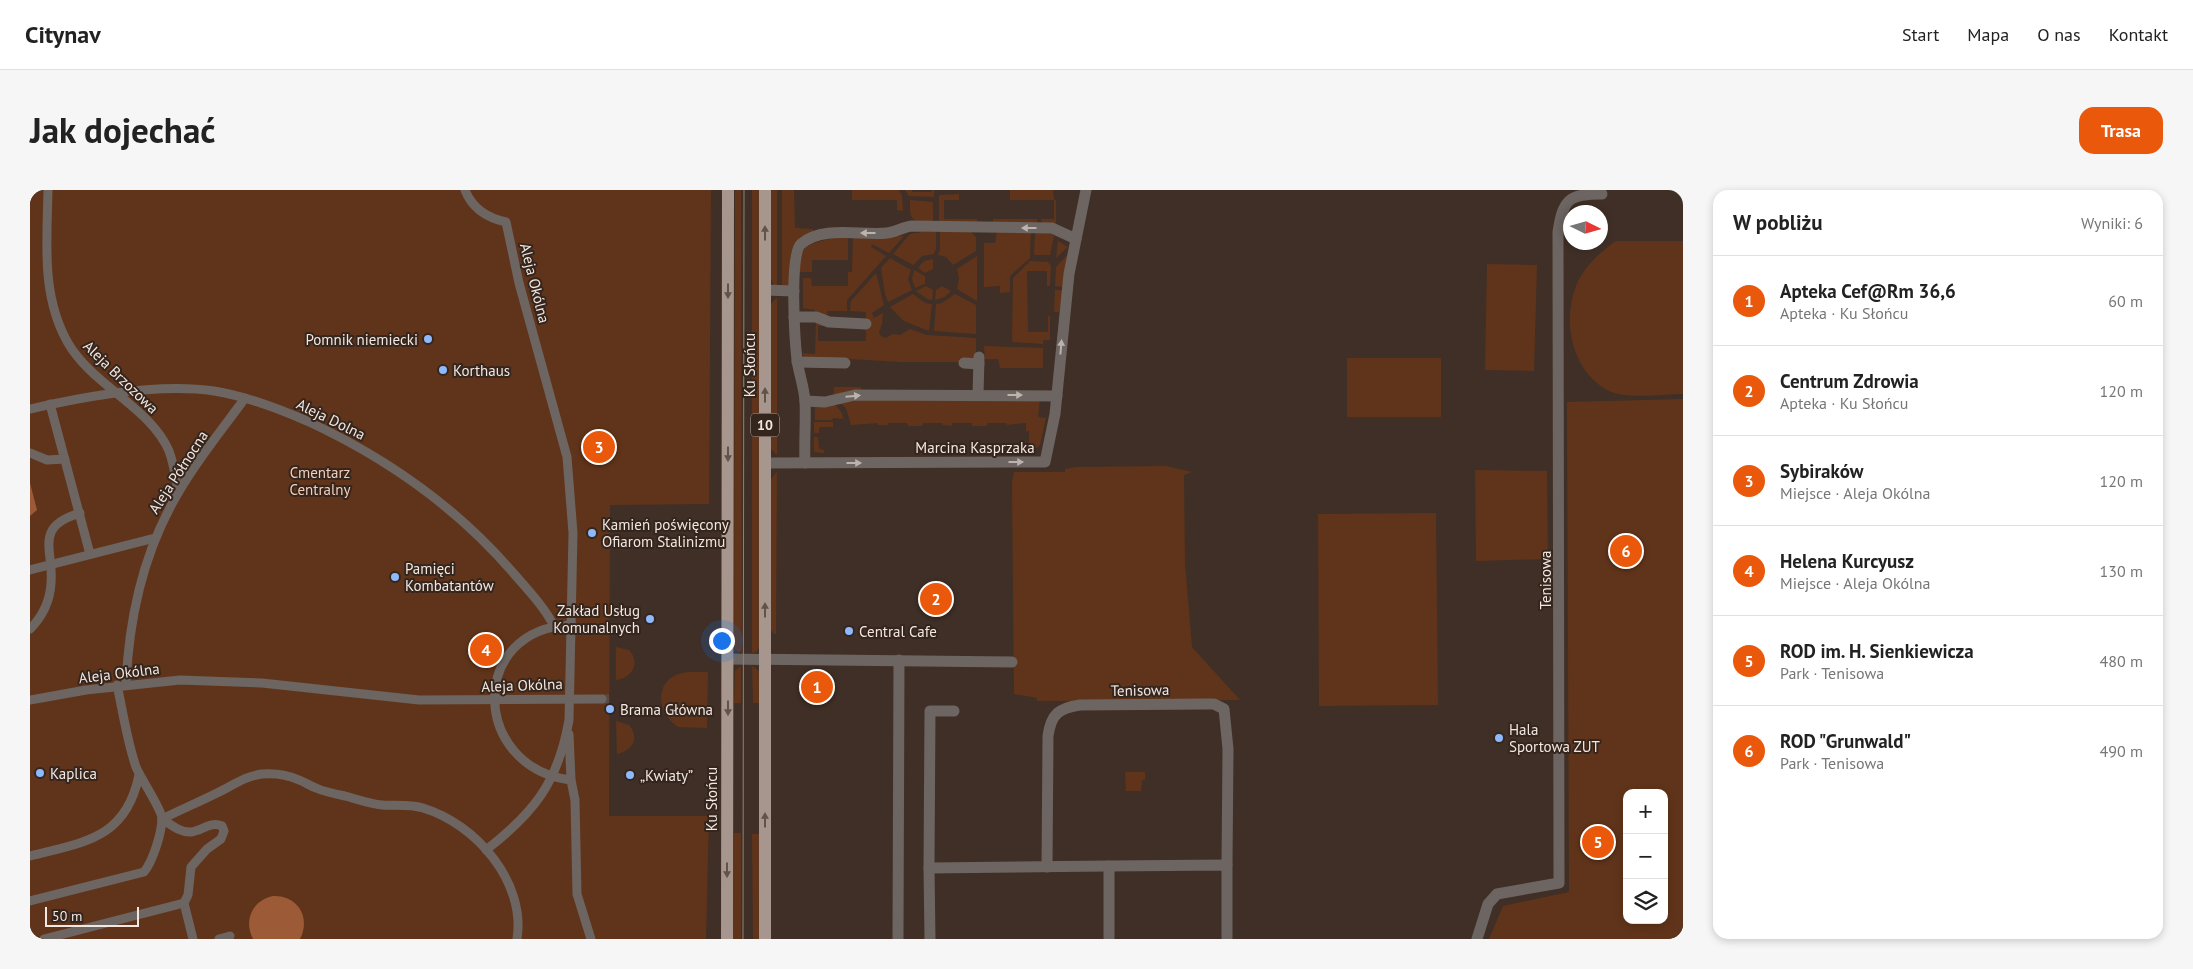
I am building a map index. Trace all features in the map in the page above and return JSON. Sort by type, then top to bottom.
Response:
[{"type":"main road","name":"Ku Słońcu","points":[[727,939],[728,190]]},
{"type":"main road","name":"Ku Słońcu","points":[[765,190],[765,939]]},
{"type":"street","name":"Aleja Brzozowa","points":[[48,190],[48,277],[56,314],[64,334],[74,353],[115,394],[147,421],[163,439],[172,462],[178,492]]},
{"type":"street","name":"Aleja Okólna","points":[[30,700],[121,685],[180,680],[233,681],[397,699],[570,700],[573,533],[567,457],[519,283],[506,222],[480,211],[473,205],[465,190]]},
{"type":"street","points":[[805,401],[825,402],[855,395],[1057,396],[1064,314],[1086,190]]},
{"type":"street","name":"Tenisowa","points":[[1477,939],[1488,904],[1498,894],[1558,883],[1558,232],[1563,211],[1572,198],[1578,195],[1602,194]]},
{"type":"street","points":[[805,462],[805,401],[797,362],[794,317],[796,251],[802,243],[820,235],[889,233],[912,226],[1045,228],[1056,229],[1076,239]]},
{"type":"street","points":[[765,290],[794,291]]},
{"type":"street","points":[[794,317],[816,317],[830,322],[866,324]]},
{"type":"street","points":[[964,364],[979,361],[978,395]]},
{"type":"street","points":[[797,362],[845,363]]},
{"type":"street","name":"Aleja Dolna","points":[[30,409],[115,394],[190,389],[218,392],[245,398],[274,408],[328,431],[414,481],[484,540],[533,596],[554,626]]},
{"type":"street","name":"Marcina Kasprzaka","points":[[765,463],[1045,462],[1052,434],[1057,396]]},
{"type":"street","name":"Aleja Północna","points":[[162,818],[158,807],[139,774],[132,751],[121,685],[131,621],[142,577],[155,538],[178,492],[245,398]]},
{"type":"street","points":[[50,404],[90,554]]},
{"type":"street","points":[[30,453],[47,460],[65,459]]},
{"type":"street","points":[[30,629],[40,616],[48,600],[52,583],[48,547],[51,532],[63,520],[80,513]]},
{"type":"street","points":[[30,570],[155,538]]},
{"type":"street","points":[[571,780],[553,777],[521,760],[500,730],[496,700],[501,669],[512,650],[530,635],[554,626],[572,625]]},
{"type":"street","points":[[728,659],[1012,662]]},
{"type":"street","points":[[898,939],[899,660]]},
{"type":"street","points":[[591,939],[577,894],[575,800],[571,780],[569,720],[570,700],[602,699]]},
{"type":"street","name":"Tenisowa","points":[[1048,867],[1048,736],[1053,718],[1064,709],[1080,705],[1214,704],[1224,709],[1228,749],[1227,939]]},
{"type":"street","points":[[930,939],[930,711],[954,711]]},
{"type":"street","points":[[486,850],[523,819],[542,795],[553,777],[565,741],[569,720]]},
{"type":"street","points":[[30,856],[90,840],[109,829],[120,817],[132,797],[139,774]]},
{"type":"street","points":[[162,818],[248,777],[271,774],[300,780],[315,788],[372,803],[410,805],[424,808],[439,814],[461,827],[486,850],[501,870],[511,892],[518,921],[517,939]]},
{"type":"street","points":[[30,901],[144,872],[151,861],[162,818]]},
{"type":"street","points":[[162,818],[184,831],[192,832],[216,824],[222,826],[224,831],[221,838],[207,848],[191,868],[188,895],[184,903],[193,939]]},
{"type":"street","points":[[929,868],[1227,865]]},
{"type":"street","points":[[1109,866],[1110,939]]},
{"type":"street","points":[[44,939],[184,903]]},
{"type":"street","points":[[219,939],[230,936]]},
{"type":"green space","name":"Cmentarz Centralny","points":[[30,190],[711,190],[709,504],[610,505],[609,816],[709,816],[706,939],[30,939]]},
{"type":"green space","points":[[735,190],[741,190],[742,653],[735,650],[734,645]]},
{"type":"green space","points":[[752,190],[760,190],[759,646],[757,652],[752,653]]},
{"type":"green space","points":[[771,190],[777,190],[777,287],[771,279]]},
{"type":"green space","points":[[782,190],[794,190],[795,228],[813,229],[813,234],[803,237],[789,285],[782,287]]},
{"type":"green space","points":[[852,190],[899,190],[902,196],[903,211],[897,210],[897,200],[852,200]]},
{"type":"green space","points":[[905,190],[931,192],[934,190],[934,197],[909,196]]},
{"type":"green space","points":[[1010,190],[1053,190],[1054,200],[1010,200]]},
{"type":"green space","points":[[959,194],[959,200],[944,200],[944,219],[977,219],[977,225],[939,225],[939,195]]},
{"type":"green space","points":[[910,200],[933,202],[933,224],[914,219],[910,213]]},
{"type":"green space","points":[[1054,200],[1056,200],[1056,223],[1042,225],[1041,219],[1054,219]]},
{"type":"green space","points":[[993,219],[1037,219],[1037,223],[993,225]]},
{"type":"green space","points":[[940,231],[970,231],[976,237],[976,251],[953,265],[946,257],[938,255],[940,250]]},
{"type":"green space","points":[[997,231],[1031,231],[1030,258],[1010,276],[1010,292],[1000,293],[1000,286],[984,287],[984,243],[995,243]]},
{"type":"green space","points":[[936,232],[936,249],[934,254],[922,256],[913,265],[893,254],[910,234]]},
{"type":"green space","points":[[1035,232],[1050,233],[1054,236],[1050,255],[1034,255]]},
{"type":"green space","points":[[904,236],[889,253],[872,244],[871,247],[886,256],[847,300],[847,311],[827,311],[827,318],[815,313],[815,310],[803,308],[803,278],[811,278],[812,286],[848,286],[848,272],[852,272],[853,238]]},
{"type":"green space","points":[[833,238],[848,238],[848,260],[812,260],[812,272],[799,272],[803,250],[811,244]]},
{"type":"green space","points":[[1058,241],[1068,247],[1056,258]]},
{"type":"green space","points":[[1616,241],[1683,241],[1683,394],[1634,396],[1614,393],[1595,381],[1585,371],[1578,358],[1570,330],[1572,300],[1576,286],[1583,273],[1604,250],[1608,250],[1608,247]]},
{"type":"green space","points":[[1069,253],[1064,287],[1055,286],[1056,267]]},
{"type":"green space","points":[[977,256],[977,301],[957,289],[959,279],[957,269]]},
{"type":"green space","points":[[890,258],[911,270],[908,279],[912,290],[888,302],[881,268]]},
{"type":"green space","points":[[933,259],[933,269],[925,273],[918,268],[924,261]]},
{"type":"green space","points":[[1030,261],[1048,262],[1051,266],[1050,286],[1047,286],[1047,271],[1027,271],[1028,332],[1048,332],[1048,316],[1050,316],[1050,340],[1043,340],[1043,344],[1012,342],[1013,278]]},
{"type":"green space","points":[[1487,264],[1537,265],[1534,371],[1485,370]]},
{"type":"green space","points":[[914,270],[925,276],[925,284],[915,288],[912,279]]},
{"type":"green space","points":[[876,273],[884,305],[872,313],[874,318],[883,313],[879,332],[881,336],[886,338],[893,334],[900,335],[910,329],[927,335],[976,338],[976,360],[974,362],[902,362],[849,359],[806,361],[802,353],[815,354],[816,320],[827,326],[818,326],[818,341],[866,341],[866,312],[850,311],[851,301]]},
{"type":"green space","points":[[926,286],[933,290],[932,300],[927,299],[916,291]]},
{"type":"green space","points":[[942,286],[951,291],[945,297],[935,300],[936,290]]},
{"type":"green space","points":[[1055,290],[1064,290],[1059,312],[1054,312]]},
{"type":"green space","points":[[913,294],[925,303],[932,304],[929,331],[904,321],[890,307]]},
{"type":"green space","points":[[955,294],[976,305],[976,334],[934,331],[936,304],[942,303]]},
{"type":"green space","points":[[777,297],[777,455],[770,448],[771,304]]},
{"type":"green space","points":[[984,346],[1043,348],[1043,368],[1000,368],[998,359],[985,359]]},
{"type":"green space","points":[[1347,358],[1441,358],[1441,417],[1347,417]]},
{"type":"green space","points":[[834,387],[861,387],[861,392],[833,397]]},
{"type":"green space","points":[[1040,399],[1038,417],[1046,418],[1040,445],[1032,452],[1029,451],[1029,431],[1026,431],[1026,423],[1007,425],[1006,423],[987,423],[987,426],[972,426],[972,423],[952,423],[952,426],[943,425],[942,423],[923,423],[922,426],[908,426],[907,423],[851,425],[846,408],[840,403],[845,400]]},
{"type":"green space","points":[[1683,399],[1683,939],[1489,939],[1503,906],[1569,892],[1567,402]]},
{"type":"green space","points":[[834,403],[842,413],[844,422],[843,419],[834,418],[831,420],[815,420],[815,404]]},
{"type":"green space","points":[[814,422],[833,422],[833,427],[819,427],[819,433],[814,433]]},
{"type":"green space","points":[[814,437],[818,437],[819,449],[824,450],[824,453],[814,452]]},
{"type":"green space","points":[[1166,466],[1192,472],[1184,475],[1185,563],[1192,647],[1240,700],[1037,701],[1037,698],[1014,694],[1012,482],[1014,472],[1065,472],[1065,469],[1075,467]]},
{"type":"green space","points":[[1475,470],[1547,471],[1548,559],[1476,561]]},
{"type":"green space","points":[[777,471],[776,634],[774,634],[771,630],[770,481]]},
{"type":"green space","points":[[1436,513],[1438,705],[1319,706],[1318,514]]},
{"type":"green space","points":[[616,647],[629,650],[633,655],[634,665],[630,673],[622,679],[616,680]]},
{"type":"green space","points":[[741,666],[741,703],[734,703],[735,671]]},
{"type":"green space","points":[[752,666],[759,671],[759,703],[753,703]]},
{"type":"green space","points":[[688,672],[708,672],[707,728],[678,727],[664,712],[661,694],[664,686],[669,679]]},
{"type":"green space","points":[[616,721],[629,725],[634,734],[631,746],[617,754]]},
{"type":"green space","points":[[1125,772],[1145,772],[1145,780],[1142,780],[1141,791],[1126,791]]},
{"type":"green space","points":[[734,833],[741,833],[741,939],[733,939]]},
{"type":"green space","points":[[752,834],[759,834],[759,939],[753,939]]},
{"type":"shaded area","points":[[30,483],[37,510],[30,516]]},
{"type":"shaded area","points":[[273,896],[289,899],[300,909],[304,923],[300,939],[253,939],[249,925],[252,912],[260,902]]},
{"type":"tunnel","points":[[602,699],[609,699]]},
{"type":"tram line","points":[[743,939],[744,190]]},
{"type":"railway","points":[[589,442],[602,448]]},
{"type":"place","name":"Pomnik niemiecki","points":[[428,339]]},
{"type":"place","name":"Korthaus","points":[[443,370]]},
{"type":"place","name":"Sybiraków","points":[[599,447]]},
{"type":"place","name":"Kamień poświęcony Ofiarom Stalinizmu","points":[[592,533]]},
{"type":"place","name":"ROD \"Grunwald\"","points":[[1626,551]]},
{"type":"place","name":"Pamięci Kombatantów","points":[[395,577]]},
{"type":"place","name":"Centrum Zdrowia","points":[[936,599]]},
{"type":"place","name":"Zakład Usług Komunalnych","points":[[650,619]]},
{"type":"place","name":"Central Cafe","points":[[849,631]]},
{"type":"place","name":"Helena Kurcyusz","points":[[486,650]]},
{"type":"place","name":"Apteka Cef@Rm 36,6","points":[[817,687]]},
{"type":"place","name":"Brama Główna","points":[[610,709]]},
{"type":"place","name":"Hala Sportowa ZUT","points":[[1499,738]]},
{"type":"place","name":"Kaplica","points":[[40,773]]},
{"type":"place","name":"„Kwiaty”","points":[[630,775]]},
{"type":"place","name":"ROD im. H. Sienkiewicza","points":[[1598,842]]}]
